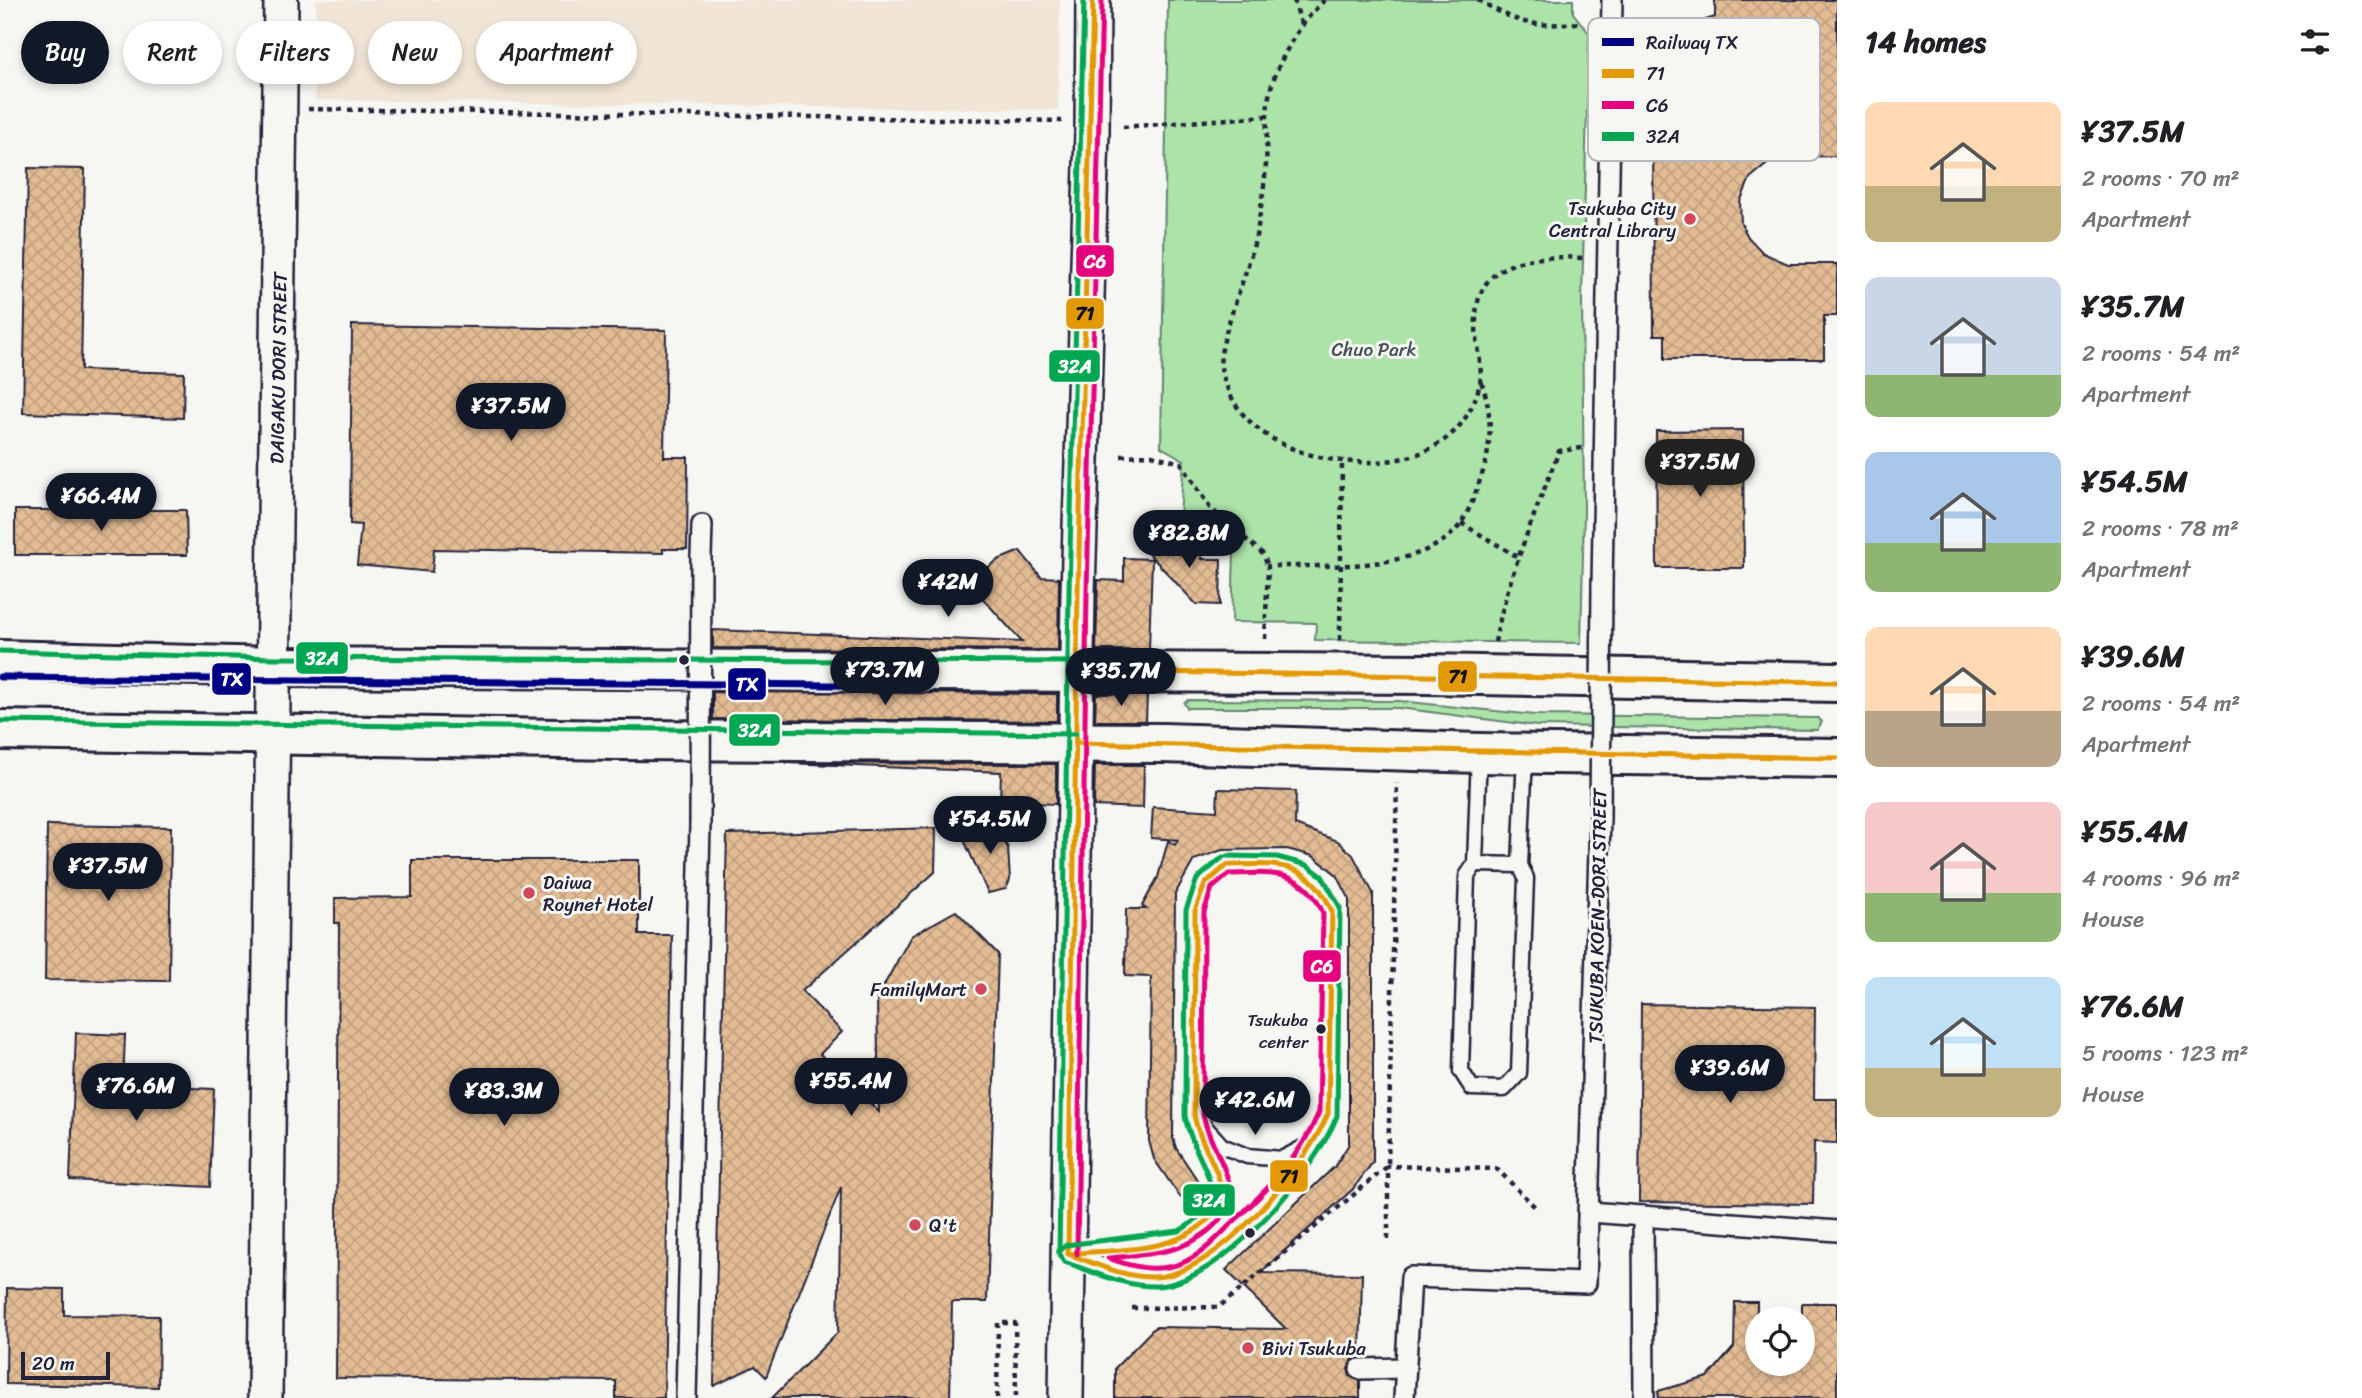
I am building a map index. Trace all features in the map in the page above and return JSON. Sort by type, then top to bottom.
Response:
[{"type":"main road","points":[[0,660],[276,667],[1077,671],[1837,682]]},
{"type":"main road","points":[[0,730],[1076,743],[1837,758]]},
{"type":"street","name":"DAIGAKU DORI STREET","points":[[265,1398],[276,667],[281,0]]},
{"type":"street","points":[[1066,1398],[1077,671],[1093,0]]},
{"type":"street","name":"TSUKUBA KOEN-DORI STREET","points":[[1612,0],[1612,18]]},
{"type":"street","name":"TSUKUBA KOEN-DORI STREET","points":[[1404,1398],[1411,1277],[1586,1283],[1600,818],[1609,161]]},
{"type":"street","points":[[686,1398],[700,825],[702,525]]},
{"type":"street","points":[[1590,1212],[1837,1231]]},
{"type":"street","points":[[1643,1216],[1644,1398]]},
{"type":"street","points":[[1360,1368],[1405,1368]]},
{"type":"lane","points":[[1479,752],[1475,864],[1467,876],[1461,1071],[1472,1088],[1504,1089],[1520,1073],[1526,878],[1520,865],[1525,753]]},
{"type":"lane","points":[[1475,864],[1520,865]]},
{"type":"lane","points":[[1227,865],[1290,867],[1310,873],[1325,891],[1332,911],[1328,1114],[1317,1140],[1289,1181],[1208,1258],[1185,1271],[1158,1277],[1132,1276],[1068,1254],[1182,1239],[1201,1228],[1219,1206],[1222,1194],[1220,1181],[1198,1137],[1194,1115],[1195,911],[1199,891],[1210,874],[1227,865]]},
{"type":"lane","points":[[1194,1115],[1222,1146],[1247,1156],[1282,1159],[1317,1140]]},
{"type":"path","points":[[1294,0],[1302,27]]},
{"type":"path","points":[[1325,0],[1302,27],[1271,86],[1266,166],[1257,229],[1221,355],[1222,377],[1236,406],[1251,425],[1298,450],[1319,457],[1371,463],[1399,460],[1445,443],[1466,412],[1480,382]]},
{"type":"path","points":[[1478,0],[1520,23],[1533,26],[1582,23]]},
{"type":"path","points":[[307,109],[1068,121]]},
{"type":"path","points":[[1128,127],[1268,116]]},
{"type":"path","points":[[1268,566],[1341,564],[1388,560],[1422,553],[1461,523],[1485,467],[1489,439],[1487,397],[1480,382],[1475,320],[1480,300],[1491,279],[1503,268],[1528,257],[1583,258]]},
{"type":"path","points":[[1495,642],[1502,605],[1518,557],[1559,451],[1604,446]]},
{"type":"path","points":[[1121,456],[1152,455],[1181,463],[1210,508],[1263,554],[1268,566],[1265,639]]},
{"type":"path","points":[[1340,640],[1342,459]]},
{"type":"path","points":[[1461,523],[1518,557]]},
{"type":"path","points":[[1388,1239],[1388,1166],[1497,1169],[1538,1210]]},
{"type":"path","points":[[997,1398],[998,1322],[1015,1323],[1016,1398]]},
{"type":"shaded area","points":[[316,0],[1060,0],[1058,110],[315,100],[315,84],[354,84],[354,21],[316,21]]},
{"type":"green space","name":"Chuo Park","points":[[1168,0],[1573,0],[1573,13],[1588,32],[1582,299],[1584,510],[1581,643],[1315,640],[1316,623],[1232,622],[1234,551],[1225,532],[1180,516],[1184,460],[1161,447]]},
{"type":"green space","points":[[1188,700],[1399,701],[1535,715],[1818,718],[1822,722],[1817,730],[1537,726],[1399,708],[1187,708],[1184,703]]},
{"type":"building","points":[[1715,0],[1837,0],[1837,156],[1820,156],[1820,18],[1712,18],[1715,17]]},
{"type":"building","points":[[1653,161],[1771,161],[1750,178],[1740,202],[1741,223],[1748,237],[1763,253],[1788,264],[1837,264],[1837,316],[1824,316],[1824,359],[1665,359],[1665,335],[1654,335]]},
{"type":"building","points":[[28,168],[85,169],[81,370],[184,373],[183,418],[23,413]]},
{"type":"building","points":[[352,325],[666,330],[664,457],[688,457],[687,549],[663,549],[663,553],[434,549],[432,572],[357,565],[361,525],[350,524]]},
{"type":"building","points":[[1743,430],[1744,568],[1657,568],[1656,431]]},
{"type":"building","points":[[15,510],[186,510],[187,555],[15,555]]},
{"type":"building","points":[[1137,541],[1202,544],[1202,559],[1221,559],[1220,605],[1196,604]]},
{"type":"building","points":[[1020,551],[1041,577],[1059,578],[1058,650],[713,648],[713,630],[1022,642],[977,592],[986,569],[998,560]]},
{"type":"building","points":[[1124,558],[1152,559],[1149,650],[1096,650],[1098,580],[1124,581]]},
{"type":"building","points":[[713,692],[1057,694],[1057,721],[713,719]]},
{"type":"building","points":[[1096,694],[1147,694],[1146,721],[1095,721]]},
{"type":"building","points":[[786,763],[1056,764],[1056,804],[1000,802],[1001,772]]},
{"type":"building","points":[[1095,765],[1144,765],[1143,808],[1094,806]]},
{"type":"building","points":[[1218,789],[1296,791],[1295,825],[1338,841],[1353,855],[1373,893],[1373,1162],[1353,1189],[1260,1273],[1362,1274],[1360,1357],[1353,1359],[1348,1369],[1350,1376],[1360,1381],[1360,1398],[1115,1398],[1115,1368],[1155,1327],[1286,1329],[1226,1270],[1335,1166],[1349,1144],[1349,898],[1337,875],[1313,856],[1287,849],[1222,850],[1194,860],[1175,894],[1173,1138],[1176,1148],[1200,1184],[1180,1197],[1154,1159],[1149,1141],[1151,977],[1125,976],[1126,909],[1146,909],[1142,906],[1158,877],[1168,841],[1175,845],[1178,840],[1151,838],[1153,807],[1217,811]]},
{"type":"building","points":[[992,821],[1008,848],[1010,880],[1006,889],[988,893],[964,840],[970,829]]},
{"type":"building","points":[[47,825],[171,827],[169,981],[45,980]]},
{"type":"building","points":[[936,828],[935,872],[802,991],[842,1032],[820,1054],[879,1112],[877,998],[911,936],[956,911],[998,954],[987,1302],[952,1302],[950,1398],[772,1398],[838,1332],[841,1187],[766,1377],[755,1366],[714,1386],[727,834]]},
{"type":"building","points":[[412,860],[639,860],[639,935],[672,935],[664,1398],[616,1398],[616,1381],[336,1378],[339,923],[335,923],[335,898],[412,897]]},
{"type":"building","points":[[1641,1004],[1815,1007],[1814,1099],[1837,1099],[1837,1143],[1814,1142],[1813,1204],[1639,1202]]},
{"type":"building","points":[[76,1033],[125,1035],[123,1085],[214,1089],[210,1187],[70,1180]]},
{"type":"building","points":[[7,1288],[64,1289],[64,1315],[159,1316],[158,1387],[6,1384]]},
{"type":"building","points":[[1735,1302],[1757,1302],[1757,1306],[1745,1306],[1745,1376],[1815,1376],[1815,1306],[1802,1306],[1802,1303],[1837,1303],[1837,1398],[1659,1398],[1658,1391],[1708,1377],[1734,1347]]},
{"type":"rail line","name":"TX","points":[[0,677],[926,686]]},
{"type":"transit line","name":"32A","points":[[1059,1254],[1069,592],[1084,0]]},
{"type":"transit line","name":"71","points":[[1068,1254],[1078,592],[1093,0]]},
{"type":"transit line","name":"C6","points":[[1077,1254],[1087,592],[1102,0]]},
{"type":"transit line","name":"32A","points":[[0,651],[276,658],[1078,662]]},
{"type":"transit line","name":"71","points":[[1078,671],[1837,682]]},
{"type":"transit line","name":"32A","points":[[0,721],[1076,734]]},
{"type":"transit line","name":"71","points":[[1076,743],[1837,758]]},
{"type":"transit line","name":"32A","points":[[1223,857],[1197,879],[1186,910],[1185,1116],[1209,1179],[1211,1192],[1208,1205],[1198,1218],[1179,1231],[1066,1245],[1059,1252],[1064,1262],[1121,1281],[1157,1286],[1182,1280],[1209,1266],[1236,1246],[1263,1221],[1309,1166],[1337,1116],[1340,907],[1322,876],[1307,865],[1277,857],[1227,856]]},
{"type":"transit line","name":"71","points":[[1227,865],[1276,865],[1302,873],[1323,894],[1332,911],[1328,1114],[1317,1136],[1280,1188],[1231,1239],[1205,1258],[1179,1272],[1155,1277],[1122,1273],[1068,1254],[1126,1250],[1165,1243],[1199,1227],[1213,1214],[1220,1200],[1219,1181],[1194,1115],[1195,911],[1205,884],[1227,865]]},
{"type":"transit line","name":"C6","points":[[1229,874],[1285,876],[1306,888],[1323,913],[1319,1112],[1302,1145],[1280,1174],[1202,1251],[1189,1260],[1163,1268],[1126,1264],[1108,1258],[1154,1253],[1183,1246],[1209,1231],[1228,1205],[1228,1179],[1203,1114],[1204,912],[1212,888],[1229,874]]},
{"type":"place","name":"Tsukuba City Central Library","points":[[1690,219]]},
{"type":"place","name":"Daiwa Roynet Hotel","points":[[529,893]]},
{"type":"place","name":"FamilyMart","points":[[981,989]]},
{"type":"place","name":"Tsukuba center","points":[[1321,1029]]},
{"type":"place","name":"Q't","points":[[915,1225]]},
{"type":"place","name":"Bivi Tsukuba","points":[[1248,1348]]}]
